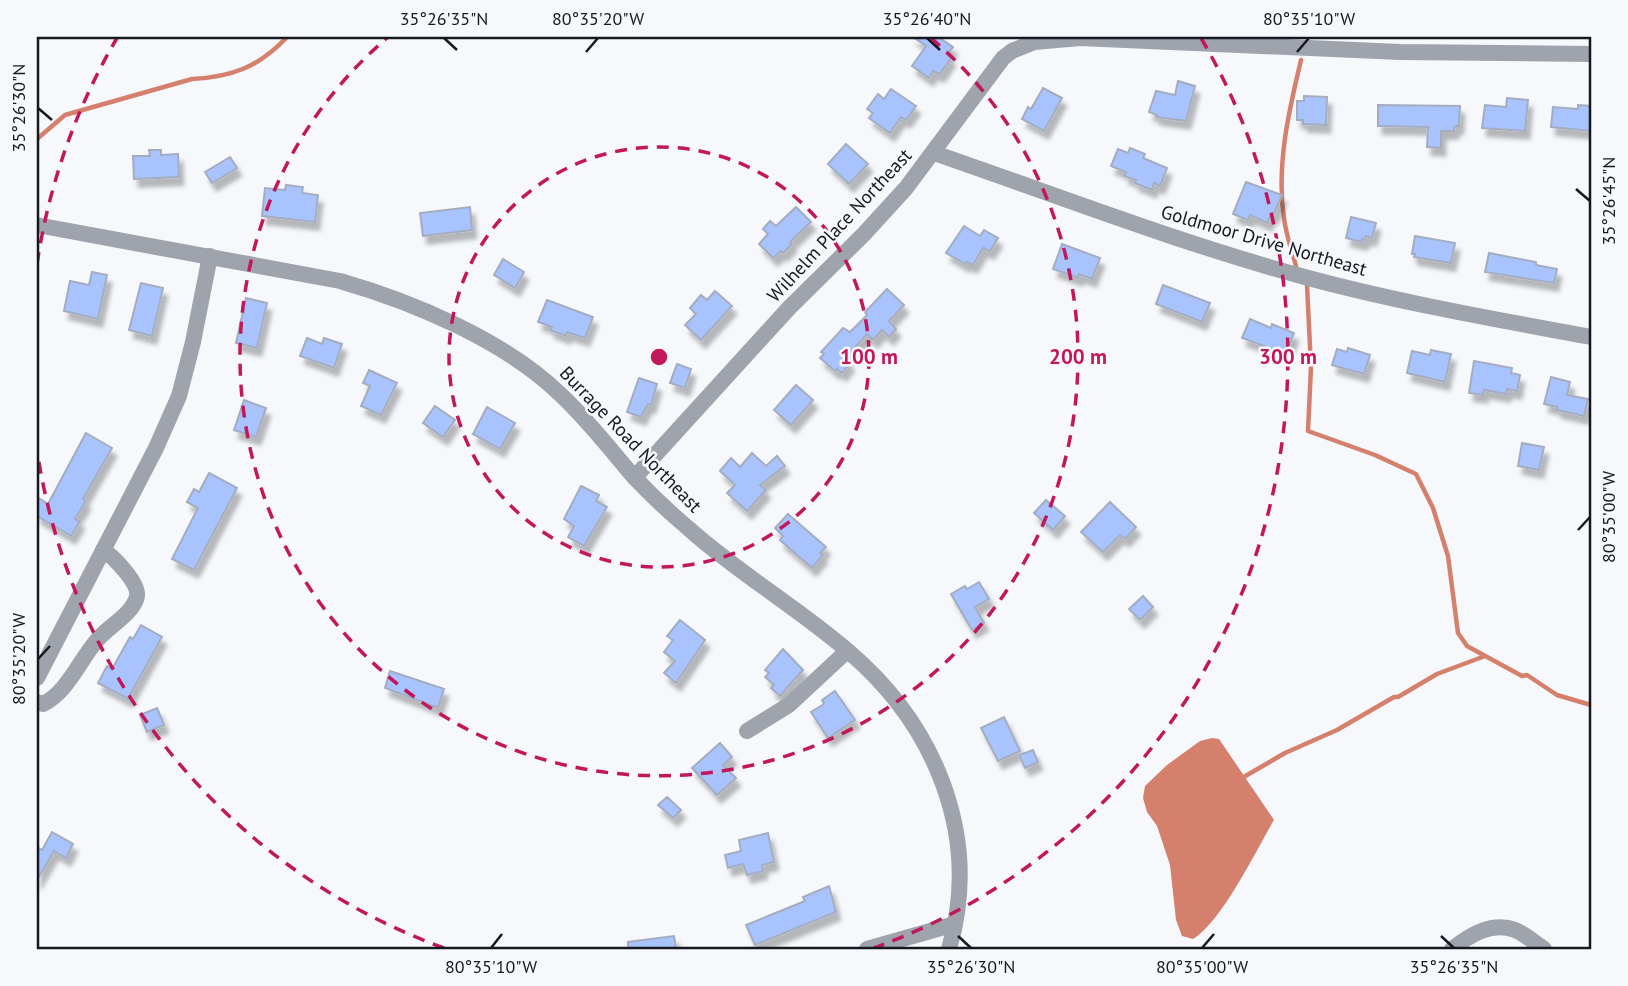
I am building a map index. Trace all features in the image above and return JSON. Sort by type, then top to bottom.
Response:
[{"type":"street","name":"Wilhelm Place Northeast","points":[[635,477],[789,308],[864,234],[934,153],[1009,44],[1080,38],[1400,52],[1517,45],[1591,54]]},
{"type":"street","name":"Goldmoor Drive Northeast","points":[[934,153],[1142,227],[1298,275],[1356,290],[1591,337]]},
{"type":"street","name":"Burrage Road Northeast","points":[[37,225],[340,281],[385,294],[422,309],[482,340],[547,382],[597,432],[656,500],[706,544],[847,650],[898,702],[939,769],[953,810],[959,852],[955,924],[949,949]]},
{"type":"street","points":[[37,678],[156,448],[179,396],[210,256]]},
{"type":"street","points":[[37,702],[43,704],[51,700],[108,628],[133,607],[138,594],[135,585],[112,555],[103,550]]},
{"type":"street","points":[[747,731],[789,705],[847,650]]},
{"type":"street","points":[[867,949],[955,924]]},
{"type":"street","points":[[1452,949],[1491,927],[1515,930],[1544,949]]},
{"type":"shaded area","points":[[1219,739],[1274,820],[1227,901],[1216,917],[1193,939],[1182,936],[1176,920],[1170,865],[1157,826],[1147,812],[1143,798],[1145,786],[1167,765],[1200,741]]},
{"type":"building","points":[[913,37],[938,37],[953,47],[947,55],[951,58],[940,74],[933,71],[929,78],[912,66],[926,46]]},
{"type":"building","points":[[1178,81],[1195,86],[1186,121],[1156,117],[1157,115],[1149,112],[1156,91],[1175,95]]},
{"type":"building","points":[[1043,88],[1062,98],[1044,131],[1022,119]]},
{"type":"building","points":[[891,89],[916,106],[906,120],[901,117],[890,133],[869,118],[873,113],[867,109],[878,94],[884,99]]},
{"type":"building","points":[[1304,96],[1327,97],[1326,125],[1303,124],[1303,120],[1297,120],[1297,101],[1304,101]]},
{"type":"building","points":[[1507,98],[1528,100],[1525,131],[1482,128],[1485,105],[1506,107]]},
{"type":"building","points":[[1378,105],[1460,106],[1459,126],[1455,126],[1454,131],[1441,131],[1441,148],[1427,147],[1428,127],[1378,126]]},
{"type":"building","points":[[1578,105],[1591,106],[1591,131],[1551,127],[1553,107],[1578,109]]},
{"type":"building","points":[[846,144],[868,164],[849,184],[828,164]]},
{"type":"building","points":[[1130,148],[1145,154],[1143,158],[1167,168],[1160,186],[1154,183],[1152,190],[1135,183],[1136,180],[1124,176],[1126,172],[1111,166],[1118,149],[1128,153]]},
{"type":"building","points":[[149,150],[161,150],[161,155],[178,154],[179,177],[134,179],[133,156],[150,156]]},
{"type":"building","points":[[230,157],[237,168],[212,183],[205,172]]},
{"type":"building","points":[[1246,182],[1282,195],[1267,223],[1250,215],[1248,220],[1233,214]]},
{"type":"building","points":[[286,185],[303,187],[302,193],[318,195],[315,222],[262,216],[265,188],[285,190]]},
{"type":"building","points":[[470,207],[472,230],[423,236],[420,213]]},
{"type":"building","points":[[796,207],[811,222],[790,242],[792,244],[783,253],[781,251],[773,258],[759,244],[768,234],[763,229],[770,221],[776,226]]},
{"type":"building","points":[[1351,217],[1376,223],[1372,238],[1366,236],[1362,242],[1346,238]]},
{"type":"building","points":[[964,226],[980,236],[984,230],[998,238],[990,251],[983,248],[973,265],[967,262],[965,264],[946,253]]},
{"type":"building","points":[[1415,236],[1455,243],[1451,263],[1414,257],[1415,254],[1412,254]]},
{"type":"building","points":[[1062,244],[1100,258],[1092,279],[1079,274],[1078,278],[1053,269]]},
{"type":"building","points":[[1489,253],[1557,269],[1554,283],[1485,272]]},
{"type":"building","points":[[503,259],[524,272],[515,288],[494,275]]},
{"type":"building","points":[[92,272],[107,275],[98,319],[64,311],[70,281],[89,285]]},
{"type":"building","points":[[141,283],[163,288],[152,336],[129,330]]},
{"type":"building","points":[[1163,285],[1210,303],[1202,322],[1156,304]]},
{"type":"building","points":[[887,289],[904,305],[889,321],[896,329],[889,337],[882,330],[873,340],[867,334],[845,359],[850,363],[842,373],[837,369],[835,371],[820,358],[824,354],[821,352],[843,328],[850,332]]},
{"type":"building","points":[[715,291],[732,306],[701,340],[685,325],[696,314],[690,308],[701,295],[707,300]]},
{"type":"building","points":[[246,298],[267,303],[257,348],[236,343]]},
{"type":"building","points":[[547,300],[593,317],[585,338],[567,332],[566,336],[538,322]]},
{"type":"building","points":[[1250,319],[1271,328],[1272,324],[1294,333],[1286,354],[1242,338]]},
{"type":"building","points":[[307,338],[322,344],[324,338],[342,344],[334,368],[300,356]]},
{"type":"building","points":[[1348,348],[1370,355],[1364,374],[1332,365],[1337,349],[1347,352]]},
{"type":"building","points":[[1431,350],[1451,354],[1445,382],[1407,373],[1412,351],[1430,355]]},
{"type":"building","points":[[1474,361],[1512,368],[1511,373],[1520,375],[1517,391],[1507,389],[1506,394],[1484,390],[1483,395],[1469,393]]},
{"type":"building","points":[[677,364],[691,369],[685,388],[670,383]]},
{"type":"building","points":[[369,370],[397,383],[381,415],[361,406],[370,386],[363,383]]},
{"type":"building","points":[[1551,377],[1570,382],[1567,395],[1588,399],[1584,416],[1544,404]]},
{"type":"building","points":[[639,378],[657,384],[651,405],[648,404],[641,417],[627,412]]},
{"type":"building","points":[[796,385],[813,400],[791,425],[774,410]]},
{"type":"building","points":[[244,400],[266,408],[256,437],[234,430]]},
{"type":"building","points":[[435,406],[455,420],[443,437],[423,423]]},
{"type":"building","points":[[487,407],[515,423],[500,449],[473,434]]},
{"type":"building","points":[[86,433],[112,448],[83,499],[86,501],[75,519],[80,521],[71,536],[37,516],[37,497],[48,504]]},
{"type":"building","points":[[1522,443],[1544,447],[1539,470],[1518,466]]},
{"type":"building","points":[[752,453],[766,466],[777,456],[785,466],[760,485],[766,490],[747,511],[727,493],[735,485],[720,471],[731,458],[740,467]]},
{"type":"building","points":[[209,473],[237,488],[194,570],[172,559],[198,508],[187,502],[194,489],[199,492]]},
{"type":"building","points":[[581,486],[599,495],[596,501],[607,507],[584,546],[568,537],[574,526],[564,519]]},
{"type":"building","points":[[1046,500],[1065,516],[1053,530],[1034,513]]},
{"type":"building","points":[[1110,502],[1136,527],[1125,539],[1120,535],[1103,552],[1081,532]]},
{"type":"building","points":[[788,514],[826,547],[812,568],[780,540],[783,536],[775,528]]},
{"type":"building","points":[[979,582],[989,599],[975,607],[984,623],[972,630],[951,594]]},
{"type":"building","points":[[1143,596],[1153,607],[1140,620],[1129,609]]},
{"type":"building","points":[[680,620],[705,640],[676,683],[664,673],[675,661],[664,652],[673,640],[667,636]]},
{"type":"building","points":[[141,625],[162,637],[128,699],[98,683],[107,666],[112,669],[130,637],[133,639]]},
{"type":"building","points":[[783,649],[803,670],[780,696],[771,688],[774,685],[765,677],[769,673],[765,670]]},
{"type":"building","points":[[390,671],[444,689],[438,708],[385,688]]},
{"type":"building","points":[[835,691],[855,720],[828,738],[811,712],[824,704],[822,700]]},
{"type":"building","points":[[157,708],[164,725],[147,732],[140,715]]},
{"type":"building","points":[[1004,717],[1020,751],[998,761],[981,728]]},
{"type":"building","points":[[720,743],[732,757],[723,765],[736,778],[717,795],[692,768]]},
{"type":"building","points":[[1033,750],[1038,762],[1025,768],[1019,755]]},
{"type":"building","points":[[667,797],[681,810],[673,818],[658,805]]},
{"type":"building","points":[[52,832],[73,844],[66,858],[54,851],[37,880],[37,847],[42,850]]},
{"type":"building","points":[[768,833],[774,862],[762,865],[763,871],[747,875],[743,864],[728,868],[725,855],[741,851],[739,840]]},
{"type":"building","points":[[829,886],[836,912],[755,945],[746,925],[805,901],[803,897]]},
{"type":"building","points":[[674,936],[676,949],[628,949],[628,942]]},
{"type":"waterway","points":[[37,139],[65,115],[192,79],[232,73],[266,56],[287,37]]},
{"type":"waterway","points":[[1296,266],[1285,224],[1282,178],[1288,118],[1301,60]]},
{"type":"waterway","points":[[1307,285],[1311,367],[1308,431],[1375,455],[1416,474],[1433,508],[1448,556],[1458,633],[1467,646],[1522,676],[1527,675],[1557,695],[1591,705]]},
{"type":"waterway","points":[[1242,778],[1285,753],[1337,730],[1437,674],[1485,656]]}]
